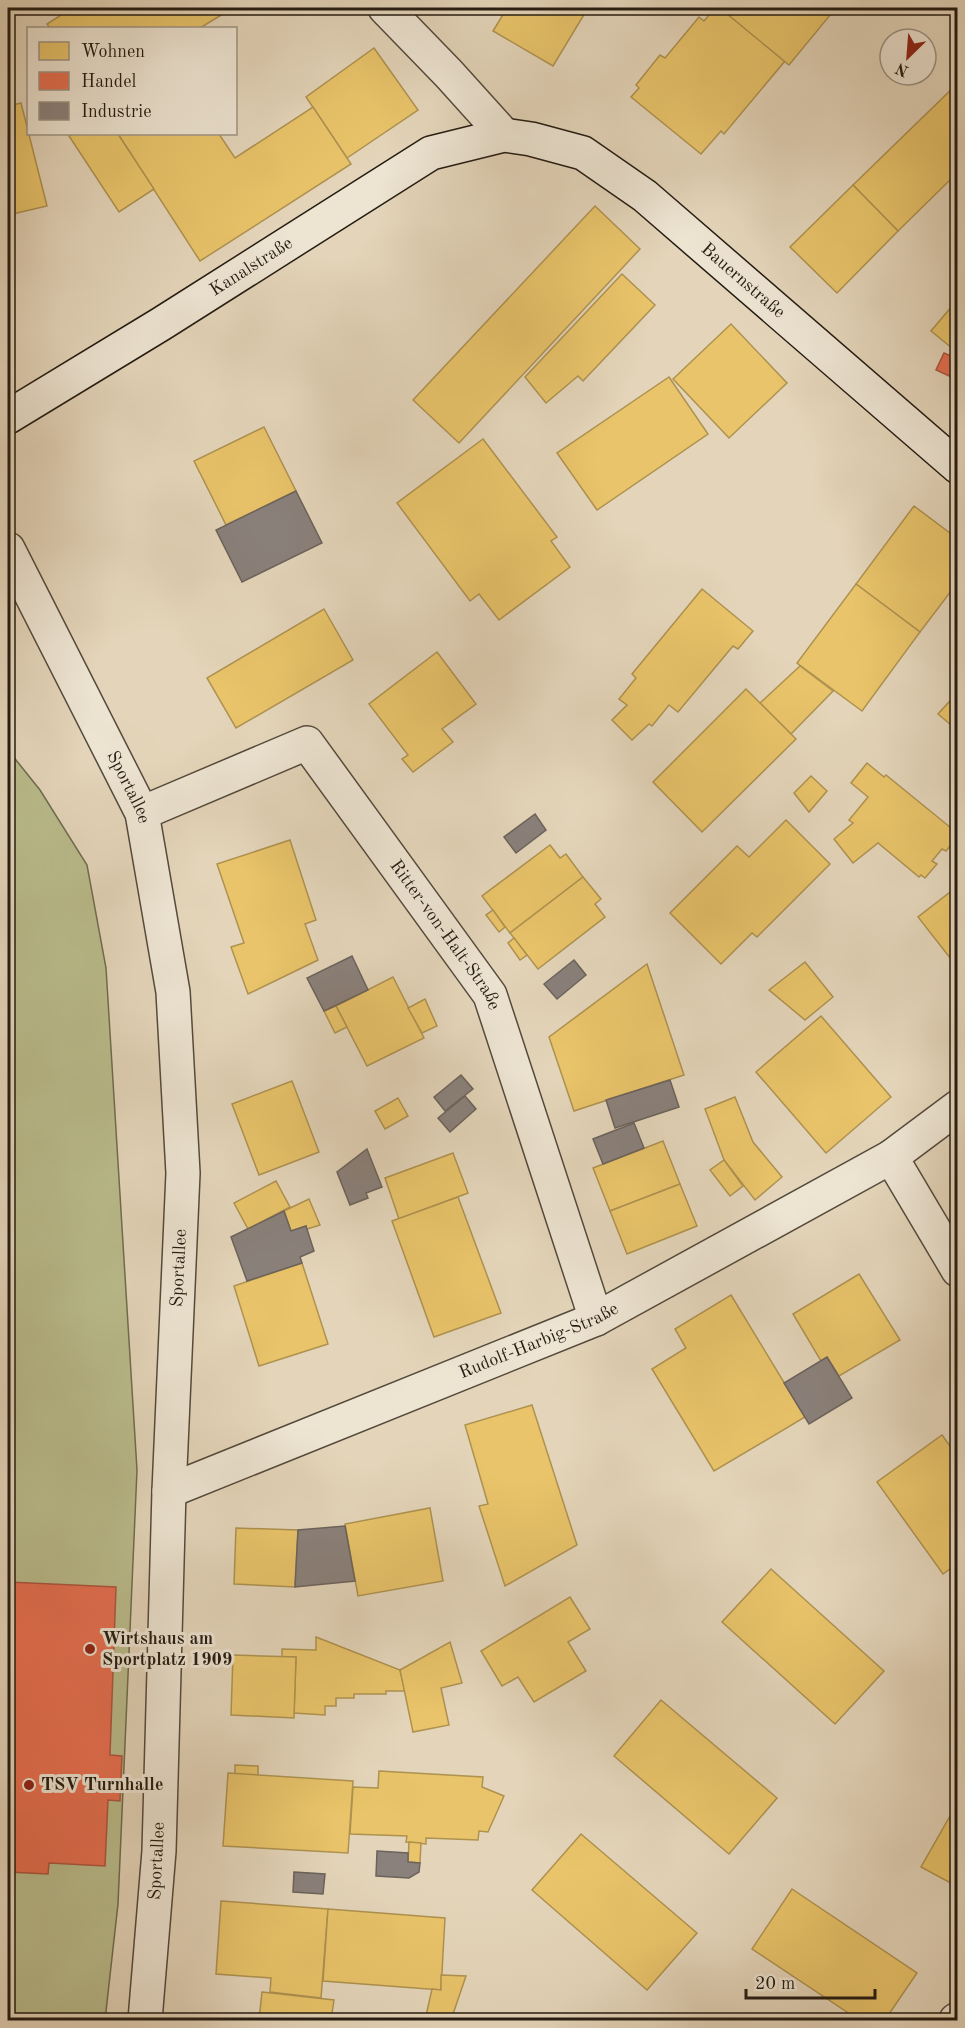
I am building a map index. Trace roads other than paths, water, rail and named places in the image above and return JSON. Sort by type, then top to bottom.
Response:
[{"type":"street","points":[[385,8],[450,74],[504,135]]},
{"type":"street","name":"Kanalstraße","points":[[8,417],[161,324],[432,153],[504,135]]},
{"type":"street","name":"Bauernstraße","points":[[504,135],[531,139],[583,153],[645,196],[957,467]]},
{"type":"street","name":"Sportallee","points":[[8,549],[142,813],[173,992],[183,1173],[169,1491],[159,1851],[145,2020]]},
{"type":"street","name":"Ritter-von-Halt-Straße","points":[[142,813],[307,743],[490,995],[596,1319]]},
{"type":"street","name":"Rudolf-Harbig-Straße","points":[[169,1491],[596,1319],[891,1157],[957,1107]]},
{"type":"street","points":[[891,1157],[957,1270]]},
{"type":"place","name":"Wirtshaus am Sportplatz 1909","points":[[90,1649]]},
{"type":"place","name":"TSV Turnhalle","points":[[29,1785]]}]
